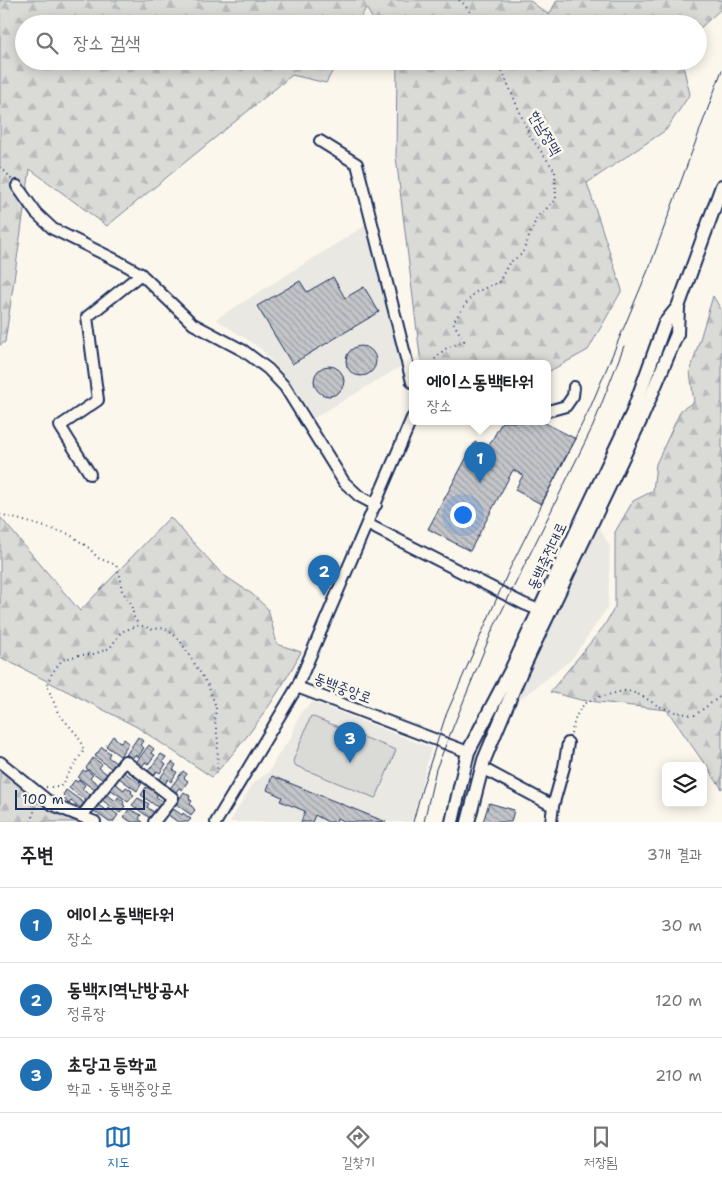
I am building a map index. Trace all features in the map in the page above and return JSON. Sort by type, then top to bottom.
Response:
[{"type":"main road","name":"동백죽전대로","points":[[452,822],[468,752],[511,670],[632,414],[665,323],[678,307],[718,204],[722,186]]},
{"type":"main road","name":"동백죽전대로","points":[[468,822],[482,768],[520,674],[641,418],[677,334],[678,307]]},
{"type":"street","points":[[320,141],[357,164],[409,370]]},
{"type":"street","points":[[17,186],[36,213],[53,229],[141,274],[193,324],[244,352],[268,369],[285,387],[344,482],[359,496],[376,505]]},
{"type":"street","points":[[90,474],[60,426],[98,400],[87,318],[141,274]]},
{"type":"street","points":[[551,410],[566,406],[573,396],[574,387]]},
{"type":"street","points":[[297,687],[409,425]]},
{"type":"street","points":[[367,524],[539,610]]},
{"type":"street","name":"동백중앙로","points":[[216,822],[297,687],[468,752]]},
{"type":"street","points":[[550,822],[552,806],[564,767],[568,742]]},
{"type":"street","points":[[0,762],[53,805],[95,822]]},
{"type":"street","points":[[82,816],[125,762],[173,798],[154,822]]},
{"type":"street","points":[[482,768],[552,806]]},
{"type":"path","points":[[459,0],[472,15]]},
{"type":"path","name":"한남정맥","points":[[434,360],[445,349],[464,341],[453,322],[474,293],[499,282],[509,263],[522,254],[536,217],[556,200],[555,172],[530,136],[502,70]]},
{"type":"path","points":[[0,168],[6,172],[17,186]]},
{"type":"path","points":[[0,514],[69,534],[98,558],[116,565],[121,579],[121,588],[131,604],[134,617],[139,625]]},
{"type":"path","points":[[31,822],[38,794],[45,787],[60,788],[84,750],[78,736],[58,713],[47,685],[52,673],[62,660],[79,655],[94,654],[110,648],[121,632],[139,625],[152,629],[165,628],[179,639],[208,685],[216,707],[215,722],[218,741],[217,776]]},
{"type":"path","points":[[568,742],[578,711],[586,702],[601,697],[627,691],[650,699],[661,707],[681,714],[695,715],[722,695]]},
{"type":"shaded area","points":[[371,222],[405,364],[314,418],[283,374],[261,349],[216,319]]},
{"type":"shaded area","points":[[597,524],[610,546],[608,607],[572,659],[514,704],[519,687]]},
{"type":"shaded area","points":[[313,702],[431,748],[412,822],[230,822],[253,783],[269,772],[278,755],[290,739],[301,712]]},
{"type":"green space","points":[[0,0],[529,0],[549,15],[370,15],[366,8],[362,15],[15,15],[15,70],[333,70],[326,83],[292,75],[107,226],[30,169],[5,342],[0,345]]},
{"type":"green space","points":[[557,0],[722,0],[722,8],[707,22],[707,15],[549,15]]},
{"type":"green space","points":[[397,70],[684,70],[690,94],[666,130],[587,183],[622,290],[588,350],[551,370],[551,360],[421,360],[396,157]]},
{"type":"green space","points":[[713,296],[722,311],[722,789],[707,767],[707,762],[703,762],[667,710],[581,700],[550,692],[604,626],[615,607],[615,532],[633,501],[653,491],[656,464],[681,410],[694,402],[690,372]]},
{"type":"green space","points":[[0,517],[80,611],[170,517],[222,574],[252,594],[268,609],[277,644],[301,652],[261,718],[212,777],[137,727],[0,657]]},
{"type":"green space","points":[[311,716],[396,750],[375,798],[296,766],[293,761]]},
{"type":"green space","points":[[0,769],[55,813],[77,822],[0,822]]},
{"type":"building","points":[[333,277],[345,298],[364,287],[379,312],[292,364],[257,306],[300,281],[307,292]]},
{"type":"building","points":[[361,346],[367,347],[375,355],[375,367],[367,375],[361,376],[355,375],[347,367],[346,361],[347,355],[355,347]]},
{"type":"building","points":[[329,366],[335,367],[343,375],[343,387],[335,395],[329,396],[323,395],[315,387],[314,381],[315,375],[323,367]]},
{"type":"building","points":[[500,425],[549,425],[576,439],[541,504],[515,490],[523,475],[513,470],[470,551],[428,529],[475,442],[487,449]]},
{"type":"building","points":[[113,736],[121,743],[124,739],[129,743],[120,756],[106,746]]},
{"type":"building","points":[[138,737],[143,741],[140,745],[144,748],[138,757],[135,755],[129,762],[124,758]]},
{"type":"building","points":[[149,745],[154,749],[151,753],[155,755],[148,764],[145,762],[140,770],[134,765]]},
{"type":"building","points":[[102,747],[110,753],[108,757],[116,763],[112,769],[95,756]]},
{"type":"building","points":[[161,754],[166,757],[163,761],[166,764],[160,773],[157,771],[152,779],[146,774]]},
{"type":"building","points":[[93,758],[102,764],[99,768],[107,774],[103,780],[86,768]]},
{"type":"building","points":[[172,762],[176,765],[173,770],[177,772],[171,782],[168,779],[163,787],[157,782]]},
{"type":"building","points":[[83,770],[86,772],[87,770],[93,775],[90,778],[99,785],[95,790],[78,778]]},
{"type":"building","points":[[123,771],[132,778],[135,775],[141,780],[139,782],[142,783],[137,791],[119,778]]},
{"type":"building","points":[[183,771],[187,774],[184,778],[188,781],[182,790],[179,788],[174,795],[168,791]]},
{"type":"building","points":[[272,776],[386,822],[347,822],[337,818],[336,822],[328,822],[315,815],[312,822],[301,822],[305,811],[280,801],[282,797],[267,790]]},
{"type":"building","points":[[75,780],[77,782],[79,780],[85,785],[82,789],[90,795],[86,801],[69,788]]},
{"type":"building","points":[[115,783],[124,790],[126,787],[132,791],[131,793],[134,795],[128,802],[110,789]]},
{"type":"building","points":[[146,787],[158,793],[156,797],[164,802],[159,808],[141,795]]},
{"type":"building","points":[[66,790],[84,803],[80,808],[71,801],[69,804],[64,799],[63,795]]},
{"type":"building","points":[[184,792],[190,796],[189,799],[192,801],[190,804],[195,810],[191,815],[176,804]]},
{"type":"building","points":[[106,794],[116,801],[118,797],[124,802],[125,806],[120,813],[102,800]]},
{"type":"building","points":[[138,798],[149,804],[147,807],[155,813],[151,819],[132,805]]},
{"type":"building","points":[[489,803],[514,810],[511,822],[483,822]]},
{"type":"building","points":[[98,805],[107,811],[109,808],[118,815],[113,822],[109,822],[94,811]]},
{"type":"building","points":[[172,808],[191,819],[188,822],[178,822],[168,815]]},
{"type":"building","points":[[129,809],[141,815],[139,819],[143,822],[131,822],[124,817]]},
{"type":"tram line","points":[[413,822],[446,715],[510,568],[590,408],[651,263],[722,70]]},
{"type":"tram line","points":[[424,822],[436,769],[492,631],[593,426],[624,346]]},
{"type":"place","name":"에이스동백타워","points":[[480,483]]},
{"type":"place","name":"동백지역난방공사","points":[[324,596]]},
{"type":"place","name":"초당고등학교","points":[[350,763]]}]
